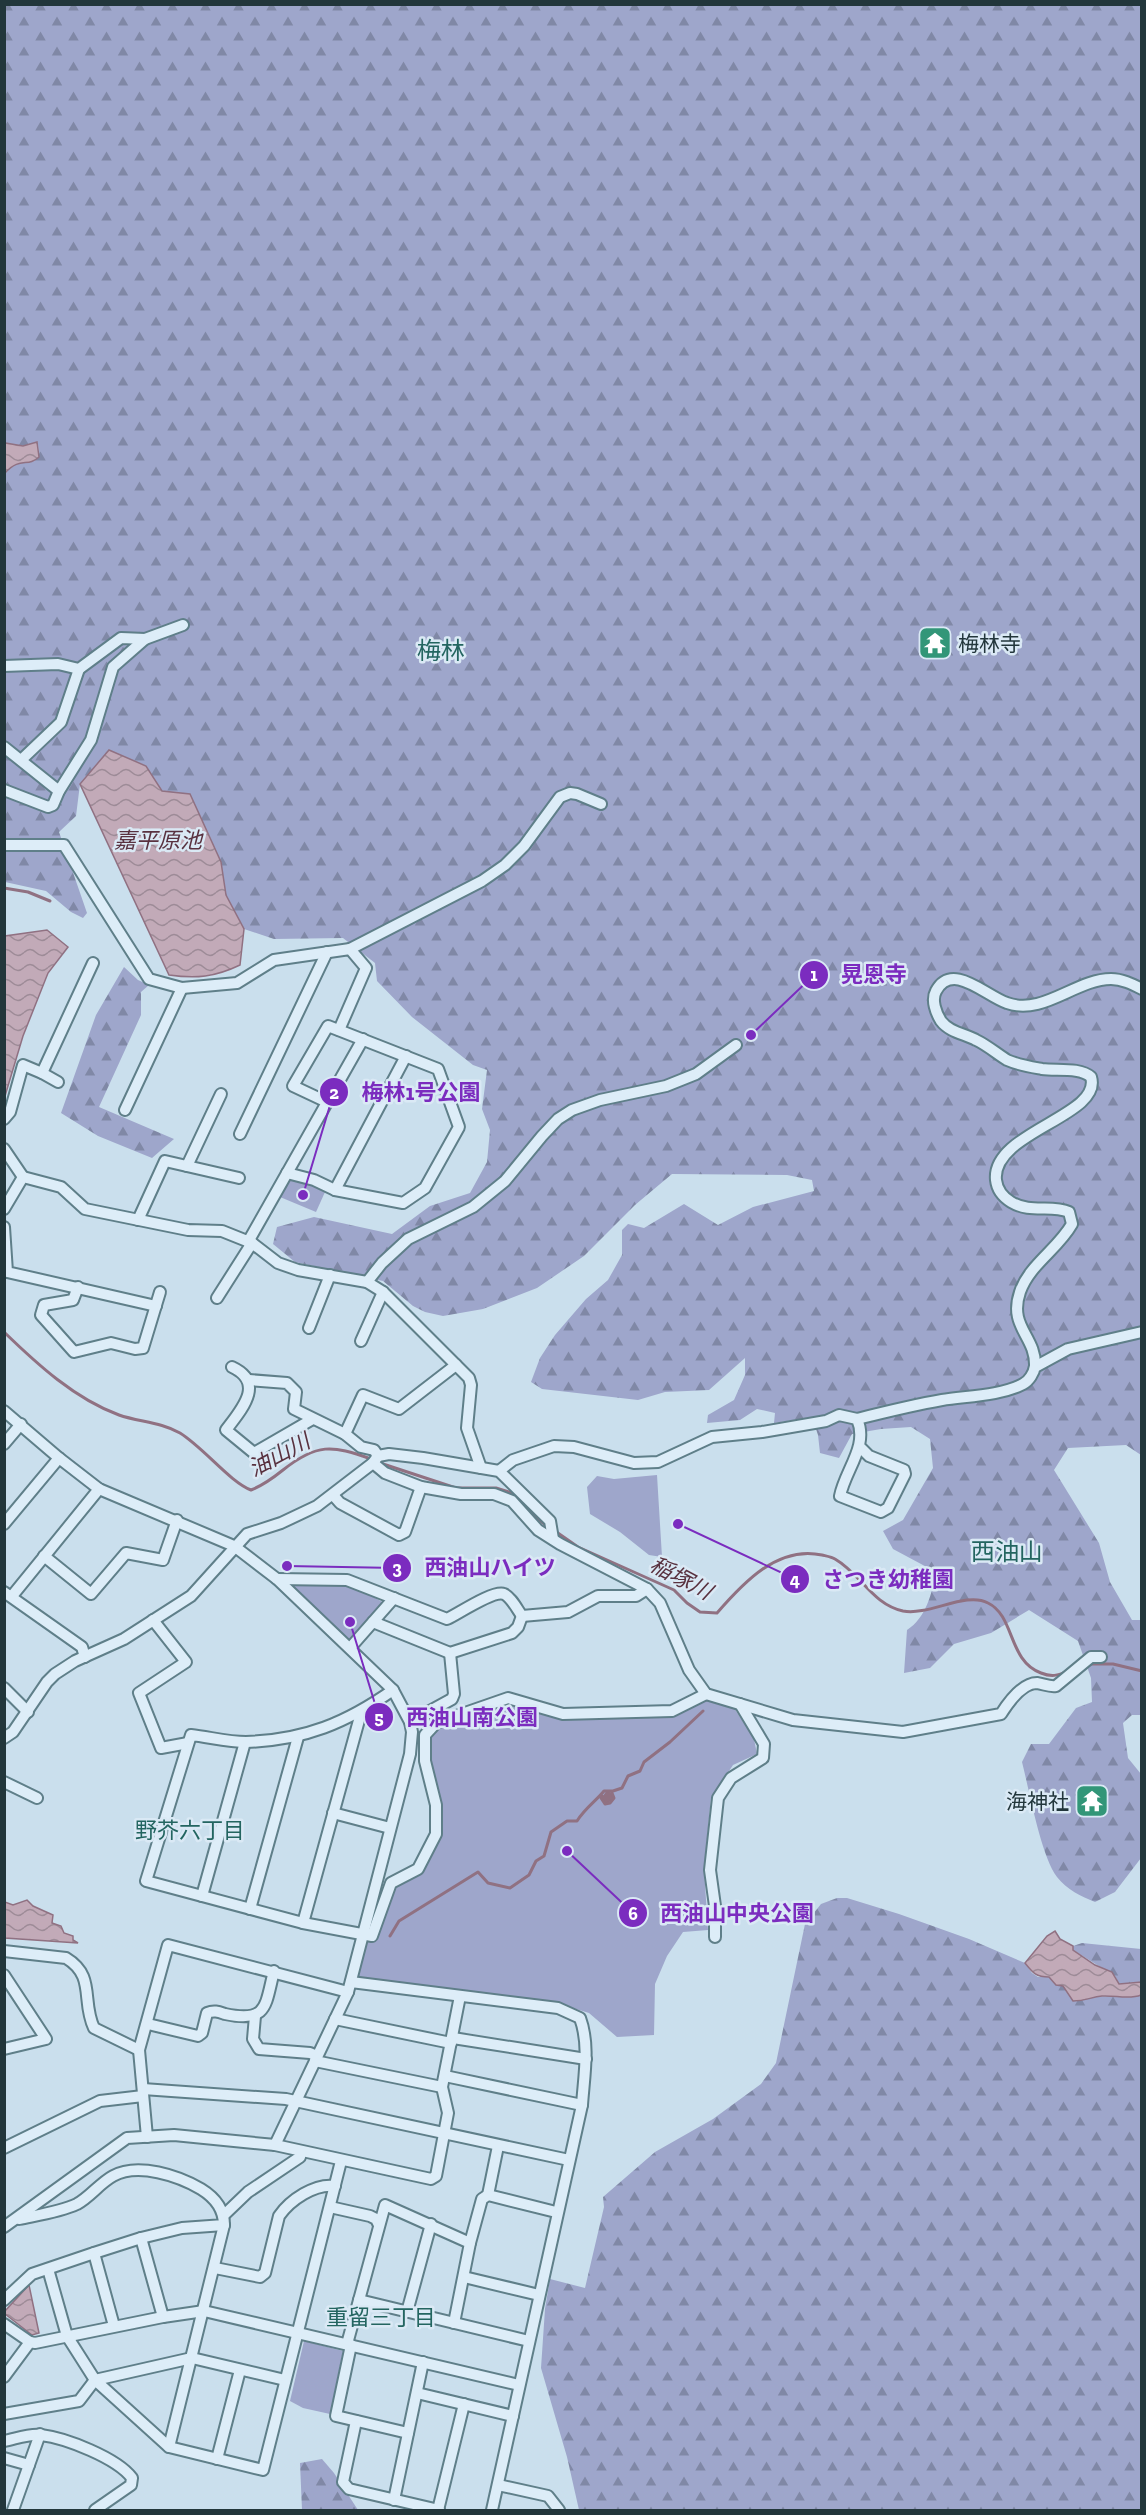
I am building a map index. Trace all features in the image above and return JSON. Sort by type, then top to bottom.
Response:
[{"type":"street","points":[[4,790],[48,807],[53,805],[59,790],[91,740],[113,667],[145,639],[183,625]]},
{"type":"street","points":[[21,760],[61,722],[79,669],[121,638],[145,639]]},
{"type":"street","points":[[4,666],[58,664],[79,669]]},
{"type":"street","points":[[4,747],[59,790]]},
{"type":"street","points":[[4,845],[64,845],[149,979],[182,988],[237,983],[274,960],[350,949],[482,881],[505,865],[524,846],[560,797],[570,793],[577,794],[601,804]]},
{"type":"street","points":[[339,1030],[366,968],[350,949]]},
{"type":"street","points":[[240,1134],[327,952]]},
{"type":"street","points":[[42,1073],[93,963]]},
{"type":"street","points":[[500,1472],[513,1460],[554,1446],[574,1447],[634,1463],[658,1462],[698,1441],[712,1437],[762,1432],[826,1421],[839,1414],[857,1419],[920,1404],[1013,1388],[1025,1383],[1032,1376],[1035,1367],[1034,1352],[1018,1321],[1015,1311],[1017,1302],[1026,1278],[1067,1233],[1072,1224],[1072,1217],[1063,1209],[1034,1210],[1010,1201],[1001,1194],[995,1173],[999,1162],[1020,1140],[1078,1104],[1086,1096],[1092,1082],[1091,1077],[1081,1072],[1043,1069],[1017,1063],[978,1040],[951,1030],[943,1025],[938,1016],[933,1002],[934,993],[941,984],[950,979],[964,980],[1002,1001],[1025,1006],[1051,1000],[1095,982],[1112,979],[1131,983],[1142,989]]},
{"type":"street","points":[[125,1110],[182,988]]},
{"type":"street","points":[[287,1173],[314,1180],[335,1190],[403,1203],[425,1188],[459,1127],[438,1069],[328,1026],[293,1086],[327,1102]]},
{"type":"street","points":[[217,1298],[363,1039]]},
{"type":"street","points":[[367,1282],[382,1263],[408,1239],[473,1208],[506,1181],[558,1119],[573,1110],[600,1100],[666,1086],[696,1074],[736,1045]]},
{"type":"street","points":[[335,1190],[406,1056]]},
{"type":"street","points":[[4,1119],[9,1112],[23,1065],[58,1082]]},
{"type":"street","points":[[187,1166],[221,1094]]},
{"type":"street","points":[[4,1149],[23,1177],[61,1187],[85,1209],[188,1230],[222,1231],[250,1243],[278,1263],[298,1270],[367,1282],[383,1292],[469,1378],[471,1385],[467,1428],[481,1468]]},
{"type":"street","points":[[138,1220],[165,1161],[239,1178]]},
{"type":"street","points":[[4,1209],[7,1194],[23,1177]]},
{"type":"street","points":[[4,1227],[7,1272],[156,1305]]},
{"type":"street","points":[[309,1328],[330,1275]]},
{"type":"street","points":[[78,1287],[74,1300],[44,1305],[41,1310],[44,1319],[74,1352],[111,1343],[135,1349],[142,1348],[160,1292]]},
{"type":"street","points":[[361,1341],[383,1292]]},
{"type":"street","points":[[1035,1367],[1068,1349],[1142,1332]]},
{"type":"street","points":[[345,1434],[363,1395],[399,1409],[456,1365]]},
{"type":"street","points":[[232,1368],[244,1373],[249,1380],[246,1404],[226,1430],[254,1453],[311,1420]]},
{"type":"street","points":[[249,1380],[287,1383],[296,1392],[294,1410],[311,1420],[345,1434],[361,1447],[374,1449],[375,1460],[385,1473],[422,1487],[461,1494],[494,1494],[512,1501],[538,1530],[647,1589],[660,1603],[689,1670],[706,1694],[793,1720],[903,1732],[1001,1714],[1010,1700],[1021,1690],[1035,1683],[1056,1686],[1096,1657]]},
{"type":"street","points":[[4,1411],[99,1489],[234,1546],[277,1579],[393,1690],[410,1722],[412,1732],[410,1754],[350,1987],[275,2145]]},
{"type":"street","points":[[857,1419],[861,1427],[860,1447],[840,1496],[881,1512],[888,1508],[905,1474],[904,1470],[869,1456],[860,1447]]},
{"type":"street","points":[[4,1444],[21,1424]]},
{"type":"street","points":[[4,1738],[13,1732],[55,1674],[84,1657],[124,1639],[191,1596],[247,1534],[281,1523],[317,1506],[375,1460],[389,1454],[500,1472],[550,1521],[553,1539]]},
{"type":"street","points":[[4,1524],[59,1458]]},
{"type":"street","points":[[333,1495],[340,1503],[399,1535],[405,1532],[422,1487]]},
{"type":"street","points":[[84,1657],[82,1647],[8,1594],[44,1556],[99,1489]]},
{"type":"street","points":[[44,1556],[91,1594],[126,1553],[163,1560],[177,1520]]},
{"type":"street","points":[[277,1579],[347,1580],[447,1619],[499,1593],[506,1595],[522,1616]]},
{"type":"street","points":[[522,1616],[568,1612],[598,1596],[636,1596],[647,1589]]},
{"type":"street","points":[[350,1648],[394,1598]]},
{"type":"street","points":[[373,1622],[450,1653],[512,1633],[518,1627],[522,1616]]},
{"type":"street","points":[[153,1620],[186,1662],[140,1693],[161,1748],[188,1743]]},
{"type":"street","points":[[410,1722],[452,1699],[454,1694],[450,1653]]},
{"type":"street","points":[[4,1688],[28,1712]]},
{"type":"street","points":[[393,1690],[361,1713],[298,1737],[245,1742],[191,1735],[146,1881],[303,1923],[372,1936],[391,1883],[418,1869],[436,1833],[436,1805],[425,1761],[425,1735],[436,1723],[508,1698],[563,1714],[672,1711],[706,1694]]},
{"type":"street","points":[[715,1937],[715,1906],[710,1870],[718,1798],[731,1778],[763,1758],[764,1751],[764,1744],[759,1734],[740,1704]]},
{"type":"street","points":[[303,1923],[361,1713]]},
{"type":"street","points":[[250,1908],[298,1737]]},
{"type":"street","points":[[202,1896],[245,1742]]},
{"type":"street","points":[[4,1782],[37,1798]]},
{"type":"street","points":[[333,1813],[390,1828]]},
{"type":"street","points":[[147,2137],[139,2050],[168,1945],[350,1987],[460,1996],[558,2008],[580,2018],[584,2029],[586,2059],[582,2105],[556,2212],[492,2511]]},
{"type":"street","points":[[4,1950],[66,1958],[74,1962],[86,1978],[88,2012],[94,2028],[139,2050]]},
{"type":"street","points":[[148,2024],[198,2036],[202,2033],[207,2013],[213,2011],[247,2019],[255,2016],[265,2005],[274,1971]]},
{"type":"street","points":[[4,1975],[46,2039],[4,2049]]},
{"type":"street","points":[[4,2227],[127,2139],[174,2135],[275,2145],[431,2179],[436,2176],[446,2135],[448,2113],[444,2082],[460,1996]]},
{"type":"street","points":[[255,2016],[253,2039],[259,2049],[310,2053],[316,2059],[582,2105]]},
{"type":"street","points":[[335,2019],[452,2040],[586,2059]]},
{"type":"street","points":[[4,2148],[100,2101],[143,2092],[286,2100],[569,2160]]},
{"type":"street","points":[[454,2323],[471,2243],[482,2199],[488,2195],[498,2146]]},
{"type":"street","points":[[170,2447],[215,2268],[224,2220],[248,2192],[300,2157],[302,2152]]},
{"type":"street","points":[[48,2269],[67,2336],[95,2380],[170,2447],[262,2470],[341,2161]]},
{"type":"street","points":[[14,2220],[70,2207],[116,2174],[132,2172],[160,2172],[183,2178],[217,2202],[224,2220]]},
{"type":"street","points":[[215,2268],[260,2277],[265,2273],[279,2216],[284,2209],[324,2184],[335,2186]]},
{"type":"street","points":[[488,2195],[556,2212]]},
{"type":"street","points":[[408,2433],[336,2416],[358,2300],[385,2205],[471,2243]]},
{"type":"street","points":[[330,2206],[370,2216],[376,2219],[379,2225]]},
{"type":"street","points":[[4,2300],[32,2274],[141,2238],[224,2220]]},
{"type":"street","points":[[407,2312],[430,2224]]},
{"type":"street","points":[[141,2238],[163,2317]]},
{"type":"street","points":[[94,2253],[114,2326]]},
{"type":"street","points":[[464,2277],[539,2295]]},
{"type":"street","points":[[358,2300],[529,2341]]},
{"type":"street","points":[[4,2324],[30,2342],[204,2311],[519,2385]]},
{"type":"street","points":[[4,2377],[30,2342]]},
{"type":"street","points":[[4,2414],[79,2401],[95,2380],[192,2358],[285,2380]]},
{"type":"street","points":[[394,2500],[423,2362]]},
{"type":"street","points":[[217,2459],[240,2370]]},
{"type":"street","points":[[417,2393],[513,2416]]},
{"type":"street","points":[[356,2421],[343,2482],[350,2489],[439,2510],[464,2404]]},
{"type":"street","points":[[4,2441],[40,2434],[94,2450],[128,2473],[132,2478],[131,2486],[95,2511]]},
{"type":"street","points":[[13,2511],[40,2434]]},
{"type":"street","points":[[4,2458],[29,2465]]},
{"type":"street","points":[[498,2485],[548,2496],[559,2511]]},
{"type":"green space","points":[[5,5],[1141,5],[1141,1455],[1126,1445],[1068,1448],[1054,1470],[1099,1543],[1110,1582],[1132,1620],[1141,1620],[1141,1715],[1132,1715],[1123,1723],[1128,1758],[1141,1774],[1141,1858],[1115,1892],[1095,1902],[1079,1895],[1057,1877],[1041,1839],[1022,1762],[1031,1744],[1049,1744],[1076,1708],[1092,1702],[1091,1678],[1078,1641],[1029,1610],[991,1633],[954,1644],[930,1668],[904,1673],[907,1630],[914,1625],[923,1612],[936,1572],[893,1549],[883,1531],[903,1520],[933,1468],[930,1439],[911,1427],[852,1434],[839,1458],[820,1453],[818,1435],[812,1417],[774,1423],[775,1413],[757,1409],[740,1420],[707,1423],[708,1415],[734,1400],[745,1375],[745,1358],[709,1390],[665,1392],[638,1400],[542,1389],[531,1382],[540,1358],[555,1335],[586,1299],[608,1280],[622,1255],[622,1230],[628,1224],[644,1228],[684,1204],[718,1225],[753,1207],[814,1191],[812,1180],[787,1175],[672,1174],[635,1205],[584,1256],[537,1288],[483,1309],[443,1316],[425,1312],[413,1306],[383,1281],[295,1262],[273,1244],[277,1227],[314,1217],[392,1234],[430,1206],[470,1193],[487,1162],[490,1130],[482,1109],[487,1070],[473,1065],[412,1017],[377,981],[375,963],[343,938],[274,939],[244,929],[226,895],[221,862],[162,791],[146,766],[109,751],[80,784],[76,816],[59,832],[87,913],[83,918],[71,912],[46,891],[5,882],[4,473],[18,462],[28,462],[39,457],[38,444],[23,446],[5,443]]},
{"type":"green space","points":[[124,967],[138,980],[149,985],[141,992],[141,1015],[99,1107],[174,1139],[152,1158],[98,1136],[61,1113],[96,1015]]},
{"type":"green space","points":[[294,1175],[325,1192],[316,1212],[280,1197]]},
{"type":"green space","points":[[657,1475],[662,1557],[649,1555],[620,1532],[590,1514],[587,1487],[597,1476],[614,1479]]},
{"type":"green space","points":[[348,1583],[386,1604],[351,1641],[293,1588],[294,1585]]},
{"type":"green space","points":[[706,1694],[729,1700],[754,1739],[757,1754],[733,1765],[711,1798],[704,1869],[708,1930],[683,1932],[667,1956],[655,1984],[654,2035],[617,2037],[589,2013],[560,2004],[353,1976],[363,1936],[372,1936],[391,1883],[418,1869],[436,1834],[425,1735],[436,1723],[508,1698],[563,1714],[672,1711]]},
{"type":"green space","points":[[837,1898],[847,1898],[899,1914],[969,1939],[1025,1963],[1032,1973],[1038,1977],[1049,1977],[1064,1986],[1071,1995],[1141,1995],[1141,2510],[579,2510],[567,2457],[541,2368],[545,2309],[550,2279],[585,2288],[604,2207],[603,2197],[655,2152],[713,2119],[761,2084],[776,2063],[805,1924],[821,1904]]},
{"type":"green space","points":[[1082,1943],[1141,1949],[1141,1982],[1119,1984],[1115,1976],[1073,1950],[1073,1946]]},
{"type":"green space","points":[[304,2341],[343,2351],[330,2414],[303,2408],[290,2401]]},
{"type":"green space","points":[[322,2459],[358,2510],[302,2510],[300,2463]]},
{"type":"water","points":[[37,442],[39,457],[31,462],[15,465],[5,473],[5,443],[23,446]]},
{"type":"water","name":"嘉平原池","points":[[109,750],[146,766],[162,791],[190,794],[221,862],[226,895],[244,929],[240,965],[205,976],[169,975],[80,784]]},
{"type":"water","points":[[47,930],[68,947],[48,973],[23,1036],[5,1096],[5,936]]},
{"type":"water","points":[[27,1900],[33,1906],[53,1915],[52,1923],[61,1926],[64,1933],[73,1936],[73,1940],[78,1943],[5,1938],[5,1902],[13,1905]]},
{"type":"water","points":[[1055,1931],[1060,1939],[1073,1946],[1073,1950],[1095,1965],[1112,1972],[1119,1984],[1141,1982],[1141,1995],[1102,1996],[1073,2001],[1063,1986],[1056,1985],[1049,1977],[1035,1974],[1025,1963],[1047,1936]]},
{"type":"water","points":[[29,2285],[39,2333],[32,2335],[5,2314],[5,2311]]},
{"type":"waterway","points":[[4,888],[28,892],[50,901]]},
{"type":"waterway","name":"油山川","points":[[4,1332],[57,1380],[87,1400],[119,1415],[180,1433],[234,1480],[251,1490],[268,1481],[295,1461],[316,1451],[335,1449],[371,1459]]},
{"type":"waterway","name":"油山川","points":[[380,1463],[456,1488],[496,1488],[515,1494],[532,1514],[547,1526]]},
{"type":"waterway","name":"稲塚川","points":[[555,1531],[578,1547],[674,1590],[700,1612],[717,1613],[750,1579],[776,1561],[806,1553],[822,1555],[844,1565],[883,1602],[903,1611],[913,1612],[969,1600],[988,1603],[997,1609],[1003,1618],[1017,1649],[1030,1667],[1051,1675],[1067,1671]]},
{"type":"waterway","name":"稲塚川","points":[[1089,1664],[1113,1664],[1142,1671]]},
{"type":"waterway","points":[[390,1936],[399,1921],[478,1872],[488,1883],[510,1888],[529,1875],[536,1861],[544,1856],[551,1832],[567,1821],[577,1821],[604,1791],[622,1788],[628,1776],[640,1771],[644,1762],[670,1742],[703,1711]]},
{"type":"waterway","points":[[602,1796],[606,1802],[612,1799],[611,1794],[607,1793],[604,1797],[606,1801],[611,1798],[609,1795],[605,1796],[608,1799],[608,1797]]},
{"type":"waterway","points":[[601,1798],[605,1804],[610,1803],[614,1798],[612,1793]]},
{"type":"place","name":"梅林寺","points":[[935,643]]},
{"type":"place","name":"晃恩寺","points":[[751,1035]]},
{"type":"place","name":"梅林1号公園","points":[[303,1195]]},
{"type":"place","name":"さつき幼稚園","points":[[678,1524]]},
{"type":"place","name":"西油山ハイツ","points":[[287,1566]]},
{"type":"place","name":"西油山南公園","points":[[350,1622]]},
{"type":"place","name":"海神社","points":[[1092,1801]]},
{"type":"place","name":"西油山中央公園","points":[[567,1851]]},
{"type":"district","name":"梅林","points":[[441,650]]},
{"type":"district","name":"西油山","points":[[1007,1551]]},
{"type":"district","name":"野芥六丁目","points":[[190,1830]]},
{"type":"district","name":"重留三丁目","points":[[381,2317]]}]
